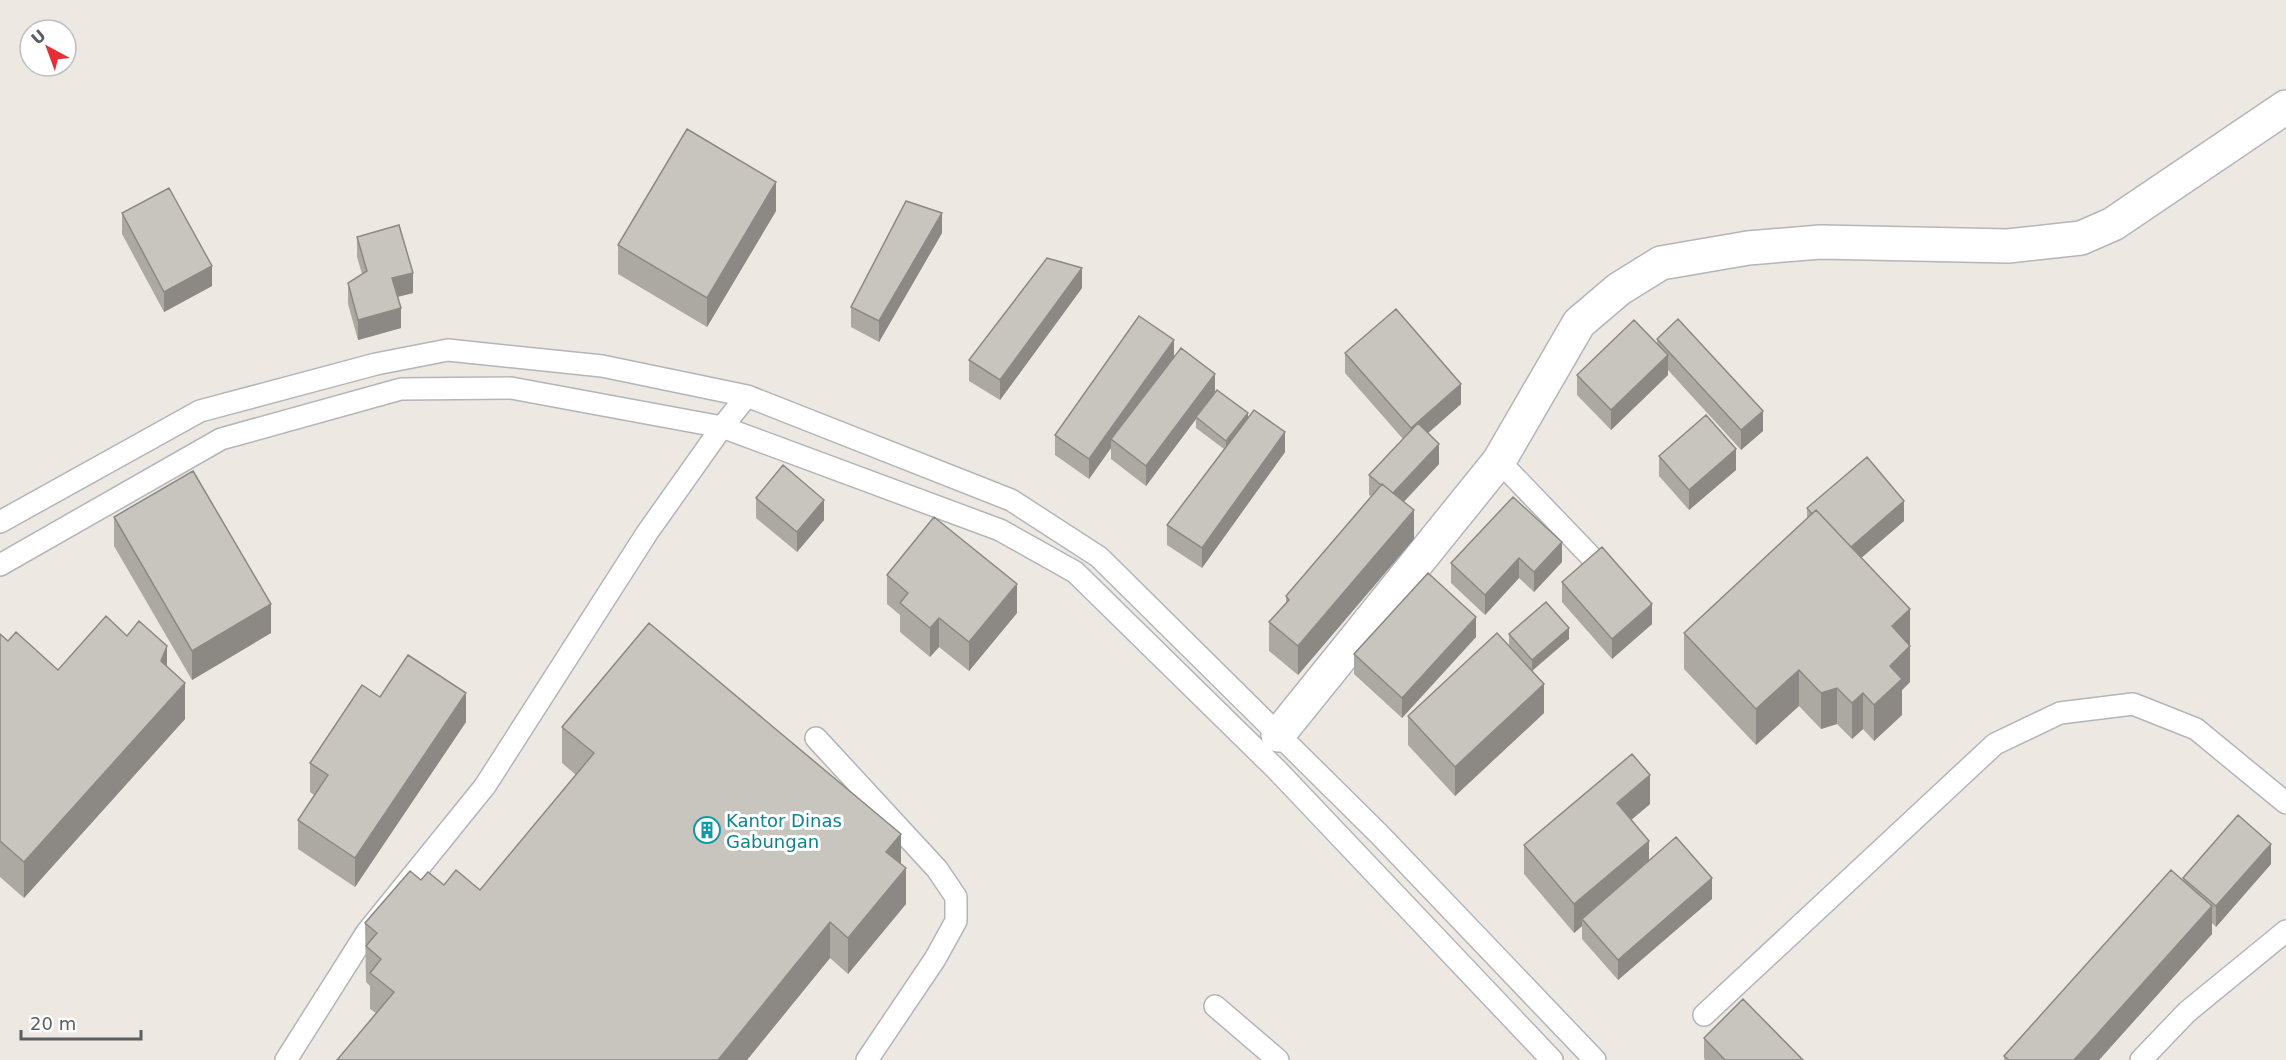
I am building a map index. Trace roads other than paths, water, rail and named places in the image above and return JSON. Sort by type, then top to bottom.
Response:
[{"type":"street","points":[[1278,735],[1499,461],[1579,323],[1619,289],[1661,263],[1748,248],[1821,242],[2008,246],[2081,238],[2113,224],[2286,107]]},
{"type":"lane","points":[[0,522],[200,411],[376,364],[448,350],[602,366],[747,396],[1011,500],[1099,557],[1380,835],[1595,1060]]},
{"type":"lane","points":[[0,565],[221,439],[401,389],[511,388],[722,427],[1000,530],[1075,572],[1277,770],[1552,1060]]},
{"type":"lane","points":[[286,1060],[366,932],[485,786],[647,533],[722,427],[747,396]]},
{"type":"lane","points":[[1499,461],[1599,565]]},
{"type":"lane","points":[[1704,1015],[1995,744],[2060,713],[2133,704],[2196,729],[2286,803]]},
{"type":"lane","points":[[816,738],[937,869],[956,897],[956,921],[867,1060]]},
{"type":"lane","points":[[2141,1060],[2187,1012],[2286,931]]},
{"type":"lane","points":[[1215,1006],[1278,1060]]},
{"type":"place","name":"Kantor Dinas Gabungan","points":[[707,830]]}]
